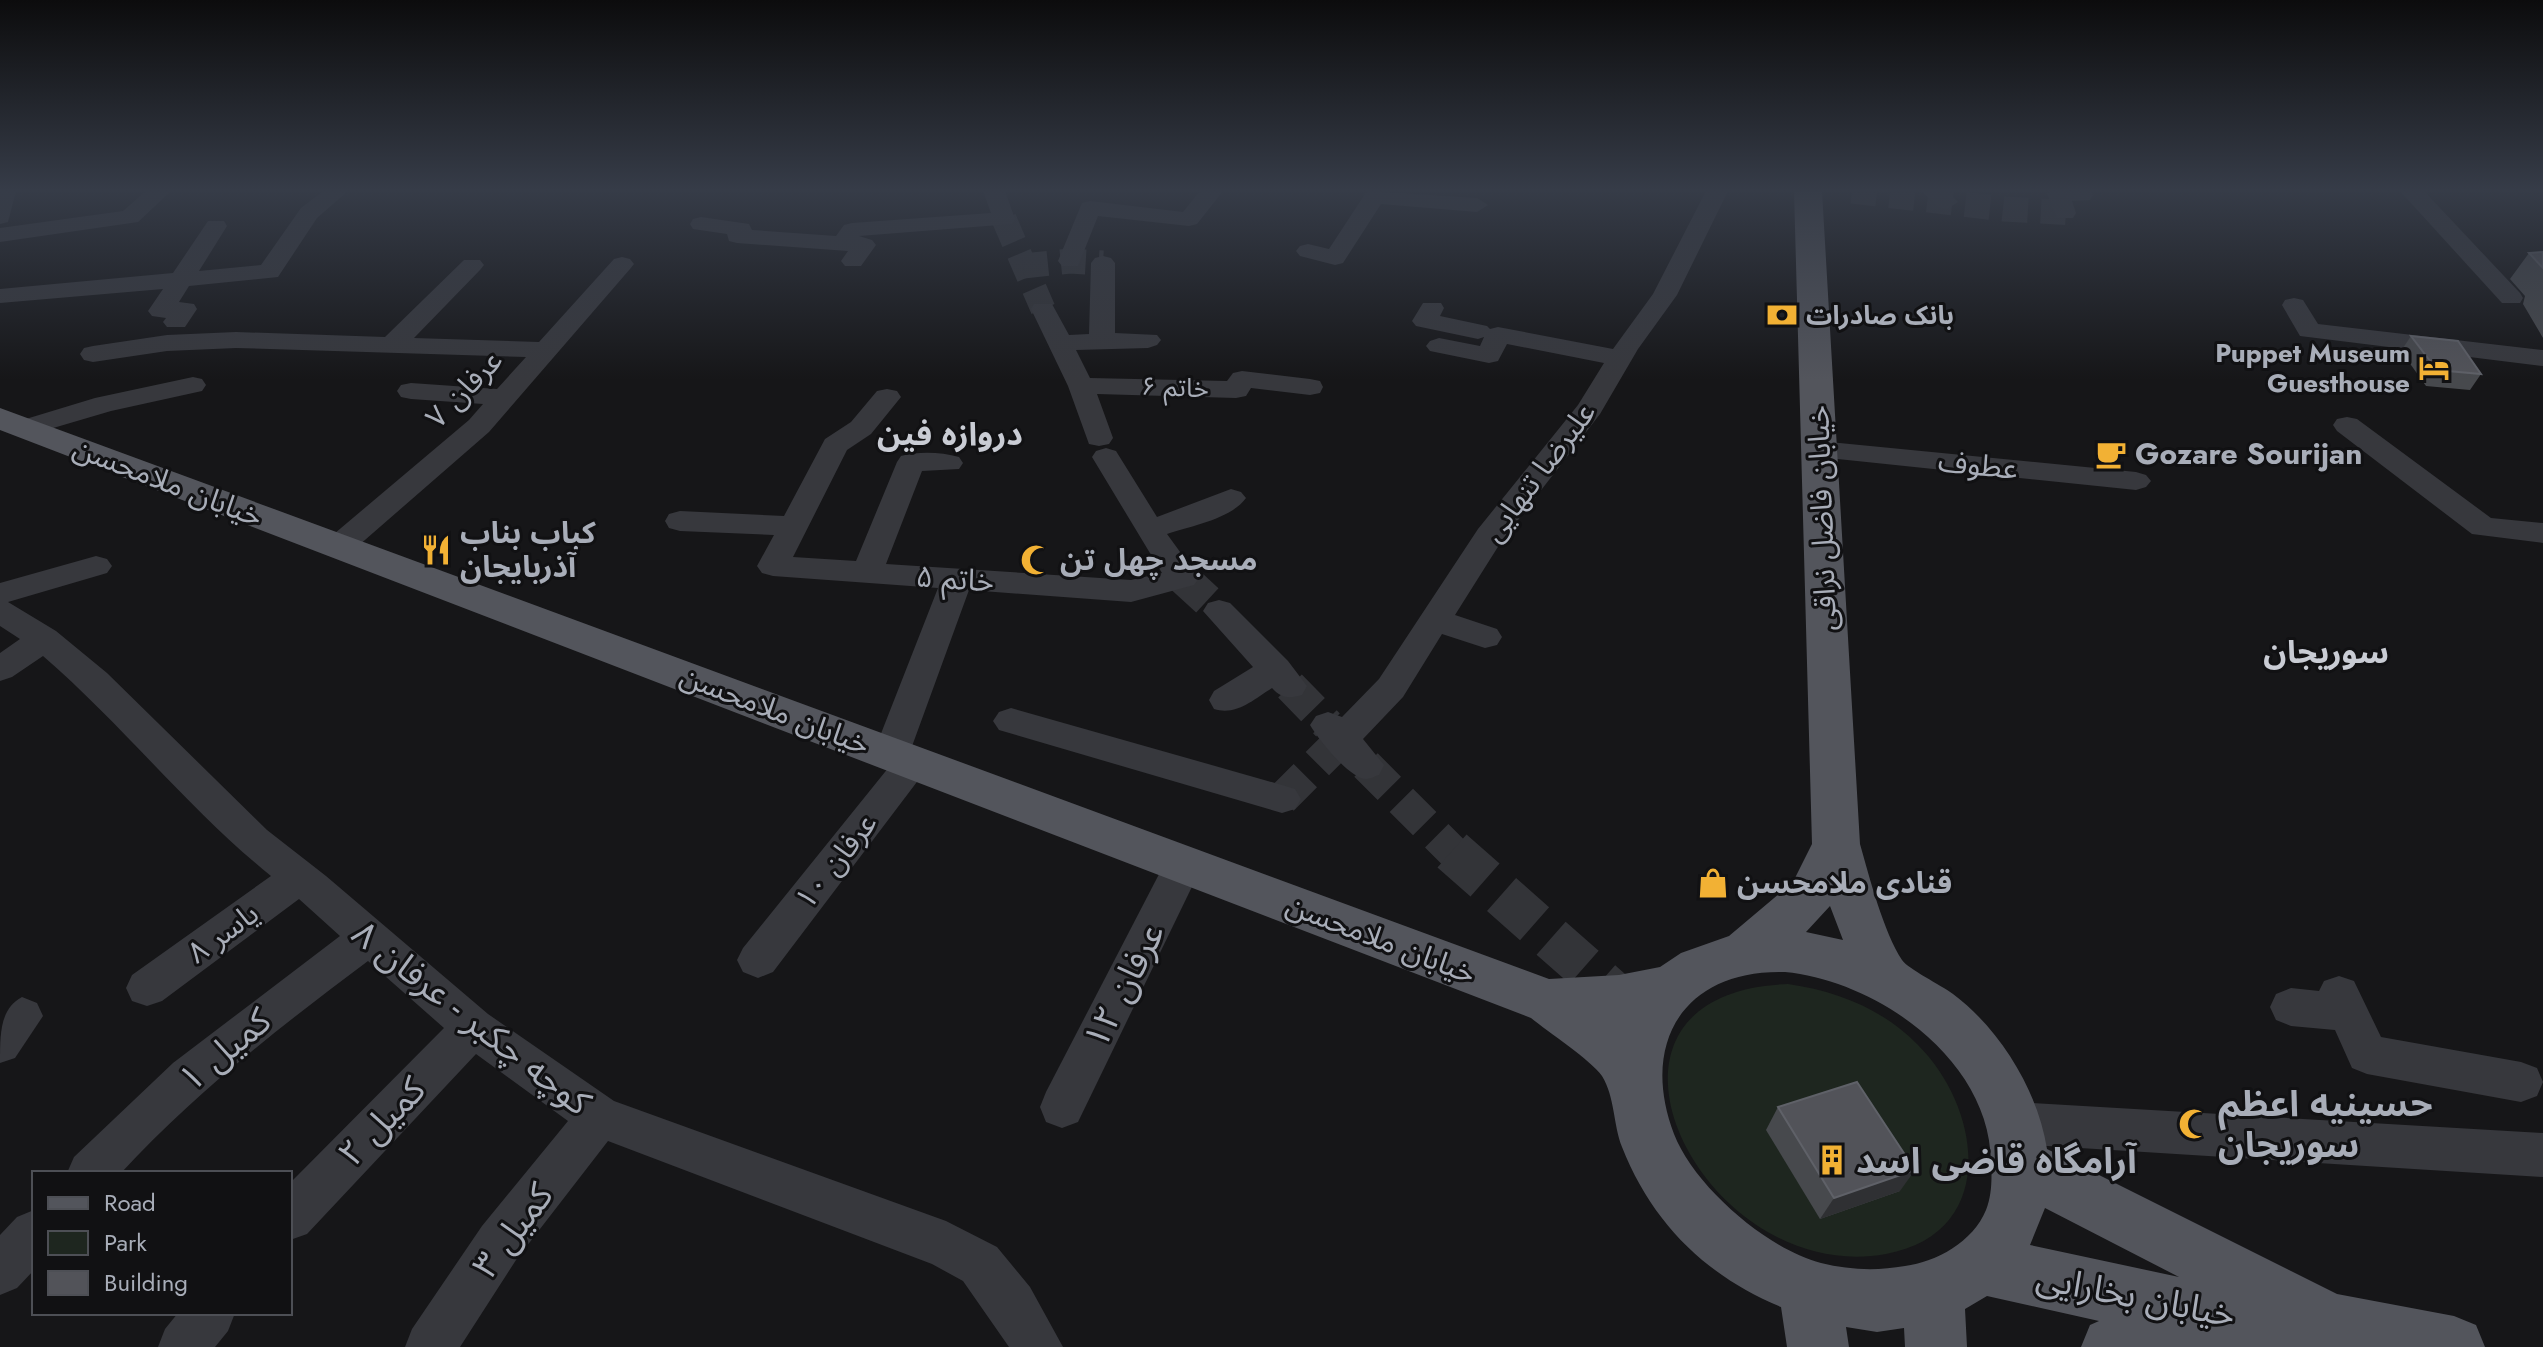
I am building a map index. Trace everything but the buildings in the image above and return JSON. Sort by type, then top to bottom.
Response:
[{"type":"main road","name":"خیابان فاضل نراقی","points":[[1811,254],[1836,844],[1851,896],[1883,977]]},
{"type":"main road","name":"خیابان ملامحسن","points":[[13,423],[1549,1002]]},
{"type":"main road","points":[[1746,952],[1810,896],[1836,844]]},
{"type":"main road","points":[[1549,1002],[1619,998],[1671,987],[1705,965],[1746,952],[1790,950],[1837,959],[1883,977],[1927,1004],[1965,1039],[1996,1080],[2018,1144],[2014,1220],[1951,1301],[1860,1300],[1809,1289],[1760,1267],[1738,1252],[1715,1236],[1681,1200],[1655,1161],[1639,1121],[1633,1082],[1642,1029],[1671,987]]},
{"type":"main road","points":[[1549,1002],[1619,1056],[1633,1082]]},
{"type":"main road","name":"خیابان بخارایی","points":[[2018,1144],[2337,1325]]},
{"type":"main road","points":[[1809,1289],[1818,1347]]},
{"type":"main road","name":"خیابان بخارایی","points":[[1951,1301],[2207,1314],[2337,1325],[2454,1347]]},
{"type":"main road","points":[[2112,1347],[2207,1314]]},
{"type":"street","points":[[176,322],[185,309],[161,311],[197,254]]},
{"type":"street","points":[[0,296],[269,272],[281,254]]},
{"type":"street","points":[[1070,261],[1073,254]]},
{"type":"street","points":[[1319,254],[1335,258],[1338,254]]},
{"type":"street","name":"علیرضا تنهایی","points":[[1366,765],[1335,732],[1391,688],[1489,536],[1590,408],[1620,358],[1665,295],[1686,254]]},
{"type":"street","points":[[2470,254],[2511,298]]},
{"type":"street","points":[[1102,340],[1103,263]]},
{"type":"street","name":"عرفان ۷","points":[[339,546],[449,454],[506,398],[622,264]]},
{"type":"street","points":[[392,345],[472,265]]},
{"type":"street","points":[[2484,269],[2513,268]]},
{"type":"street","points":[[2294,305],[2309,331],[2543,358]]},
{"type":"street","points":[[1432,308],[1425,321],[1620,358]]},
{"type":"street","points":[[1043,309],[1081,386],[1103,448],[1149,530],[1193,516],[1231,498]]},
{"type":"street","points":[[1439,346],[1489,355],[1533,313]]},
{"type":"street","points":[[1060,343],[1148,340]]},
{"type":"street","points":[[93,354],[203,341],[548,350]]},
{"type":"street","name":"خاتم ۶","points":[[1081,386],[1236,390],[1242,379],[1310,387]]},
{"type":"street","points":[[13,423],[193,385]]},
{"type":"street","points":[[411,391],[506,398]]},
{"type":"street","points":[[680,521],[793,526],[835,445],[861,428],[887,397]]},
{"type":"street","points":[[2347,425],[2483,527],[2543,533]]},
{"type":"street","name":"عطوف","points":[[1819,450],[2136,481]]},
{"type":"street","points":[[867,572],[911,462],[949,463]]},
{"type":"street","name":"خاتم ۵","points":[[793,526],[773,566],[1131,591],[1183,578],[1149,530]]},
{"type":"street","points":[[0,594],[96,566]]},
{"type":"street","name":"عرفان ۱۰","points":[[758,960],[902,758],[957,580]]},
{"type":"street","name":"کوچه چکبر - عرفان ۸","points":[[0,611],[44,639],[95,682],[254,841],[473,1027],[599,1117],[946,1245],[980,1264],[1012,1305],[1038,1347]]},
{"type":"street","points":[[1219,611],[1283,678],[1226,700]]},
{"type":"street","points":[[1433,619],[1485,637]]},
{"type":"street","points":[[0,669],[44,639]]},
{"type":"street","points":[[1011,721],[1282,799]]},
{"type":"street","name":"عرفان ۱۲","points":[[1062,1107],[1184,864]]},
{"type":"street","name":"یاسر ۸","points":[[147,988],[299,877]]},
{"type":"street","name":"کمیل ۱","points":[[92,1171],[174,1090],[247,1026],[369,937]]},
{"type":"street","points":[[2291,1007],[2344,1003],[2367,1054],[2521,1082]]},
{"type":"street","name":"کمیل ۲","points":[[292,1215],[473,1027]]},
{"type":"street","name":"کمیل ۳","points":[[430,1347],[499,1243],[599,1117]]},
{"type":"street","points":[[2018,1144],[2543,1155]]},
{"type":"street","points":[[0,1271],[32,1236]]},
{"type":"street","points":[[183,1347],[208,1315]]},
{"type":"green space","points":[[1788,984],[1841,997],[1890,1021],[1918,1045],[1940,1071],[1956,1102],[1966,1134],[1968,1166],[1963,1196],[1948,1221],[1922,1242],[1886,1254],[1819,1252],[1760,1227],[1712,1186],[1680,1135],[1668,1082],[1679,1034],[1718,999]]},
{"type":"tunnel","points":[[1019,254],[1024,266]]},
{"type":"tunnel","points":[[1024,266],[1070,261],[1103,263]]},
{"type":"tunnel","points":[[1024,266],[1043,309]]},
{"type":"tunnel","points":[[1183,578],[1219,611]]},
{"type":"tunnel","points":[[1290,686],[1328,725]]},
{"type":"tunnel","points":[[1282,799],[1342,739]]},
{"type":"tunnel","points":[[1366,765],[1452,851]]},
{"type":"tunnel","points":[[1452,851],[1619,998]]},
{"type":"place","name":"بانک صادرات","points":[[1782,315]]},
{"type":"place","name":"Puppet Museum Guesthouse","points":[[2434,368]]},
{"type":"place","name":"Gozare Sourijan","points":[[2111,454]]},
{"type":"place","name":"کباب بناب آذربایجان","points":[[436,550]]},
{"type":"place","name":"مسجد چهل تن","points":[[1036,560]]},
{"type":"place","name":"قنادی ملامحسن","points":[[1713,883]]},
{"type":"place","name":"حسینیه اعظم سوریجان","points":[[2194,1124]]},
{"type":"place","name":"آرامگاه قاضی اسد","points":[[1832,1160]]},
{"type":"district","name":"دروازه فین","points":[[950,434]]},
{"type":"district","name":"سوریجان","points":[[2326,652]]}]
